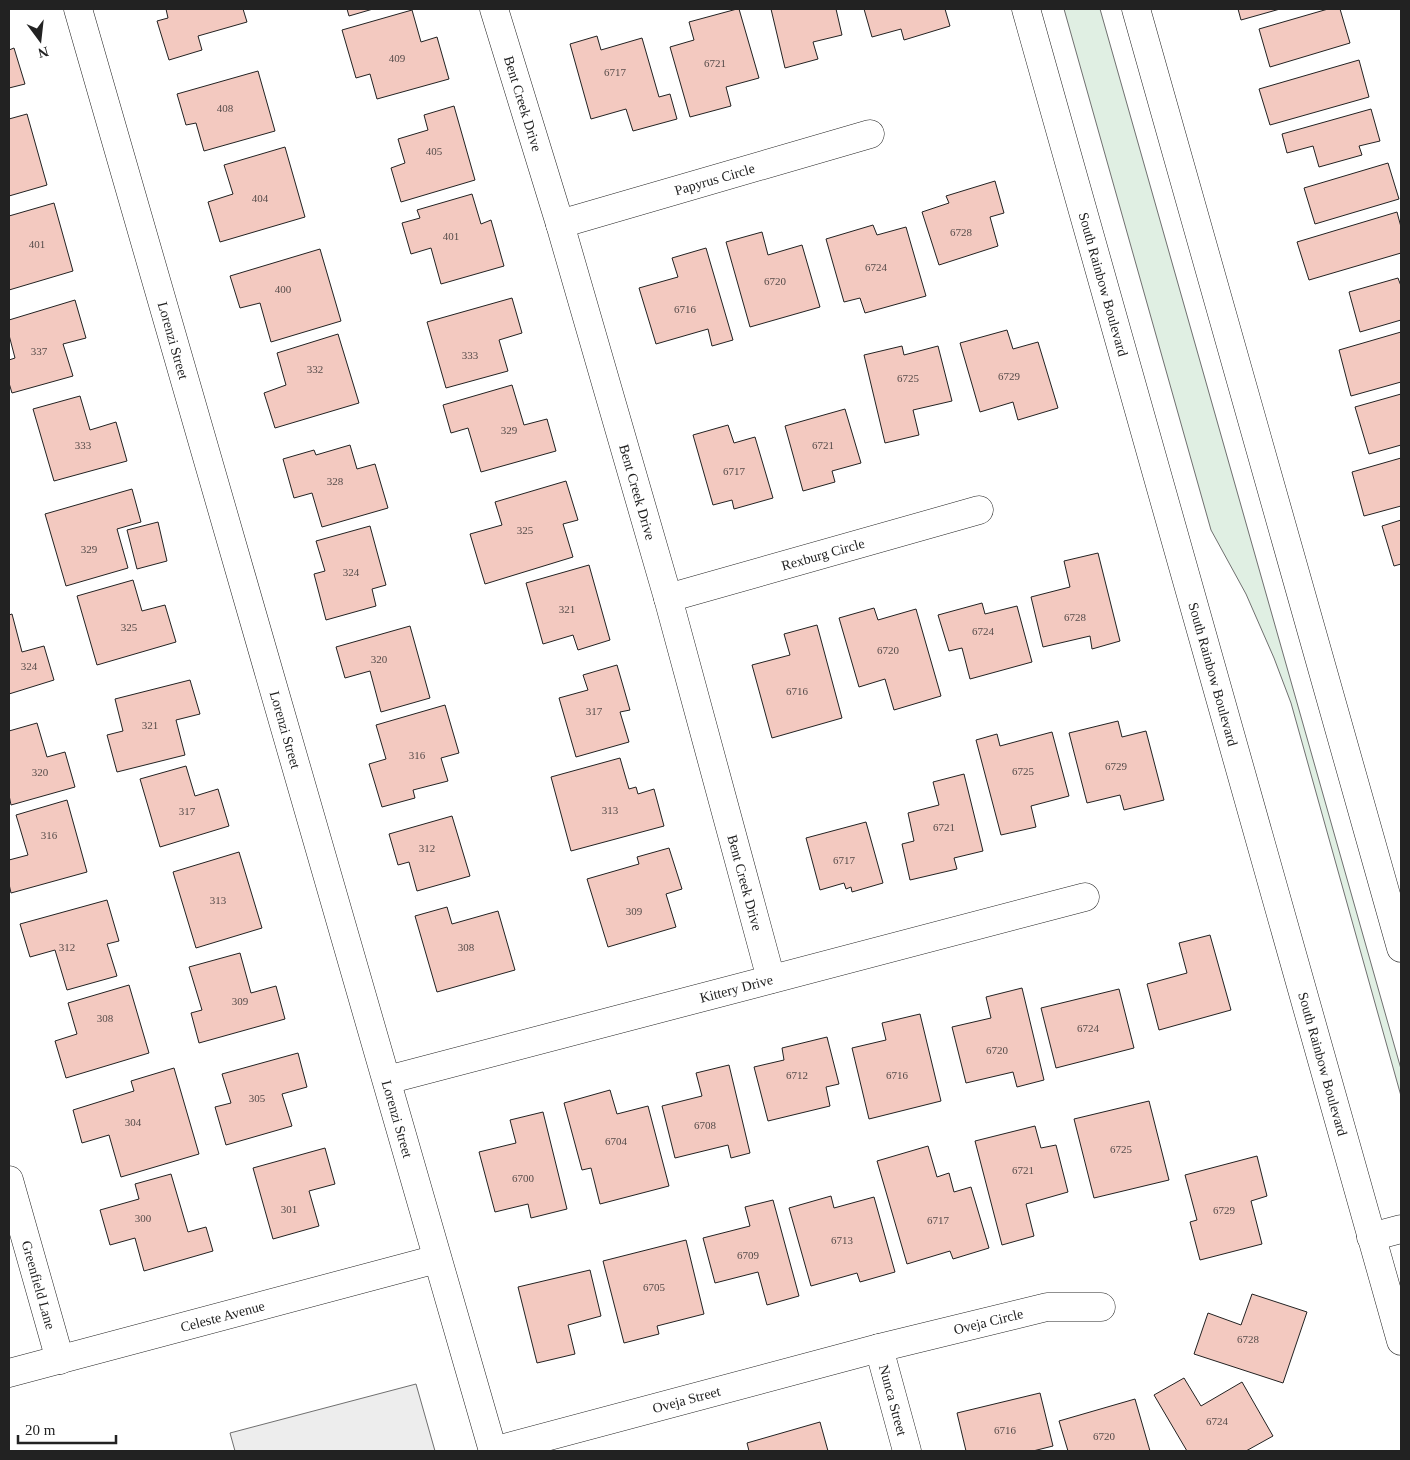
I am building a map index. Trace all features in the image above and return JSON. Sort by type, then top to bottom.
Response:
[{"type":"street","name":"Lorenzi Street","points":[[78,9],[493,1451]]},
{"type":"street","name":"Bent Creek Drive","points":[[494,9],[560,224],[668,598],[771,979]]},
{"type":"street","name":"South Rainbow Boulevard","points":[[1026,9],[1401,1341]]},
{"type":"street","points":[[1136,9],[1401,948]]},
{"type":"street","name":"Papyrus Circle","points":[[560,224],[870,134]]},
{"type":"street","name":"Rexburg Circle","points":[[668,598],[979,510]]},
{"type":"street","name":"Kittery Drive","points":[[387,1080],[1085,897]]},
{"type":"street","name":"Greenfield Lane","points":[[9,1180],[60,1360]]},
{"type":"street","points":[[1371,1237],[1401,1229]]},
{"type":"street","name":"Celeste Avenue","points":[[9,1373],[437,1259]]},
{"type":"street","name":"Oveja Circle","points":[[879,1348],[1046,1307],[1101,1307]]},
{"type":"street","name":"Oveja Street","points":[[493,1451],[879,1348]]},
{"type":"street","name":"Nunca Street","points":[[879,1348],[907,1451]]},
{"type":"green space","points":[[1064,9],[1100,9],[1401,1069],[1401,1096],[1291,703],[1246,594],[1211,530]]},
{"type":"shaded area","points":[[416,1384],[435,1451],[235,1451],[230,1433]]},
{"type":"building","points":[[166,9],[243,9],[247,22],[198,36],[202,50],[169,60],[157,21],[168,18]]},
{"type":"building","points":[[347,9],[373,9],[349,16]]},
{"type":"building","points":[[739,9],[759,78],[726,87],[731,106],[690,117],[670,47],[694,40],[689,22]]},
{"type":"building","points":[[771,9],[836,9],[842,35],[813,42],[818,59],[785,68]]},
{"type":"building","points":[[864,9],[945,9],[950,26],[904,40],[901,29],[872,37]]},
{"type":"building","points":[[1238,9],[1280,9],[1241,20]]},
{"type":"building","points":[[1328,9],[1340,9],[1350,43],[1270,67],[1259,29]]},
{"type":"building","points":[[412,10],[421,42],[437,37],[449,79],[377,99],[370,74],[356,78],[342,30]]},
{"type":"building","points":[[597,36],[601,50],[642,38],[659,97],[670,94],[677,119],[633,131],[626,109],[591,119],[570,44]]},
{"type":"building","points":[[14,48],[25,84],[9,88],[9,50]]},
{"type":"building","points":[[1359,60],[1369,97],[1270,125],[1259,89]]},
{"type":"building","points":[[258,71],[275,131],[204,151],[196,123],[186,125],[177,94]]},
{"type":"building","points":[[454,106],[475,180],[401,202],[391,168],[405,163],[398,139],[428,130],[424,115]]},
{"type":"building","points":[[1371,109],[1380,141],[1359,146],[1362,155],[1319,167],[1313,146],[1287,153],[1282,134]]},
{"type":"building","points":[[27,114],[47,185],[9,196],[9,119]]},
{"type":"building","points":[[285,147],[305,217],[220,242],[208,202],[233,194],[224,165]]},
{"type":"building","points":[[1388,163],[1399,199],[1315,224],[1304,188]]},
{"type":"building","points":[[995,181],[1004,213],[990,217],[998,246],[939,265],[922,212],[949,203],[946,196]]},
{"type":"building","points":[[472,194],[481,224],[491,220],[504,266],[441,284],[431,248],[411,254],[402,223],[420,218],[417,210]]},
{"type":"building","points":[[54,203],[73,271],[9,290],[9,216]]},
{"type":"building","points":[[1397,212],[1401,227],[1401,253],[1309,280],[1297,242]]},
{"type":"building","points":[[873,225],[877,235],[906,227],[926,296],[865,313],[860,298],[844,302],[826,239]]},
{"type":"building","points":[[762,232],[768,255],[802,245],[820,307],[750,327],[726,242]]},
{"type":"building","points":[[706,248],[733,340],[712,346],[708,329],[656,344],[639,288],[678,277],[672,258]]},
{"type":"building","points":[[320,249],[341,321],[271,342],[260,303],[240,308],[230,276]]},
{"type":"building","points":[[1398,278],[1401,286],[1401,320],[1360,332],[1349,292]]},
{"type":"building","points":[[512,298],[522,333],[499,340],[508,371],[446,388],[427,322]]},
{"type":"building","points":[[75,300],[86,338],[63,344],[73,376],[12,393],[9,383],[9,360],[15,358],[9,335],[9,320]]},
{"type":"building","points":[[1007,330],[1013,349],[1038,342],[1058,408],[1018,420],[1013,402],[980,412],[960,343]]},
{"type":"building","points":[[1401,332],[1401,382],[1351,396],[1339,350]]},
{"type":"building","points":[[338,334],[359,403],[275,428],[264,393],[286,385],[277,353]]},
{"type":"building","points":[[902,346],[904,355],[938,346],[952,401],[913,410],[919,435],[885,443],[864,355]]},
{"type":"building","points":[[512,385],[524,425],[547,419],[556,451],[481,472],[468,428],[451,433],[443,405]]},
{"type":"building","points":[[1401,394],[1401,445],[1369,454],[1355,407]]},
{"type":"building","points":[[80,396],[90,430],[116,422],[127,461],[54,481],[33,409]]},
{"type":"building","points":[[845,409],[861,463],[832,471],[835,482],[803,491],[785,426]]},
{"type":"building","points":[[728,425],[734,443],[755,437],[773,498],[734,509],[732,500],[713,505],[693,435]]},
{"type":"building","points":[[350,445],[357,469],[375,464],[388,508],[322,527],[312,493],[294,498],[283,459],[314,450],[316,455]]},
{"type":"building","points":[[1401,458],[1401,506],[1364,516],[1352,472]]},
{"type":"building","points":[[566,481],[578,520],[563,524],[573,557],[485,584],[470,534],[502,525],[495,502]]},
{"type":"building","points":[[132,489],[141,522],[117,529],[128,568],[66,586],[45,514]]},
{"type":"building","points":[[1401,520],[1401,564],[1394,566],[1382,526]]},
{"type":"building","points":[[158,522],[167,561],[137,569],[127,530]]},
{"type":"building","points":[[370,526],[386,585],[372,589],[376,606],[326,620],[314,574],[325,571],[316,541]]},
{"type":"building","points":[[1098,553],[1120,641],[1092,649],[1090,636],[1043,647],[1031,597],[1070,587],[1064,561]]},
{"type":"building","points":[[589,565],[610,640],[578,650],[573,635],[543,644],[526,583]]},
{"type":"building","points":[[133,580],[142,611],[165,605],[176,642],[97,665],[77,596]]},
{"type":"building","points":[[982,603],[985,614],[1017,606],[1032,662],[970,679],[962,648],[949,651],[938,615]]},
{"type":"building","points":[[874,608],[878,620],[916,609],[941,696],[894,710],[885,679],[859,687],[839,618]]},
{"type":"building","points":[[12,614],[22,652],[44,646],[54,680],[9,694],[9,615]]},
{"type":"building","points":[[817,625],[842,718],[772,738],[752,665],[790,655],[784,634]]},
{"type":"building","points":[[410,626],[430,698],[381,712],[370,671],[345,678],[336,647]]},
{"type":"building","points":[[617,665],[630,710],[620,712],[629,742],[576,757],[559,698],[588,690],[583,675]]},
{"type":"building","points":[[190,680],[200,714],[176,720],[185,755],[117,772],[107,735],[123,731],[115,699]]},
{"type":"building","points":[[445,705],[459,753],[441,758],[448,781],[413,790],[415,798],[382,807],[369,764],[386,759],[376,725]]},
{"type":"building","points":[[1118,721],[1122,737],[1146,731],[1164,800],[1124,810],[1120,795],[1087,803],[1069,733]]},
{"type":"building","points":[[37,723],[47,757],[65,752],[75,787],[11,805],[9,795],[9,731]]},
{"type":"building","points":[[1052,732],[1069,796],[1031,806],[1036,827],[1001,835],[976,740],[997,734],[1000,746]]},
{"type":"building","points":[[620,758],[629,789],[636,787],[638,794],[654,789],[664,826],[571,851],[551,777]]},
{"type":"building","points":[[186,766],[195,796],[218,789],[229,826],[160,847],[140,779]]},
{"type":"building","points":[[964,774],[983,851],[954,858],[957,869],[910,880],[902,844],[914,841],[908,813],[939,805],[933,782]]},
{"type":"building","points":[[67,800],[87,872],[11,893],[9,860],[28,855],[16,815]]},
{"type":"building","points":[[452,816],[470,876],[417,891],[409,862],[398,865],[389,834]]},
{"type":"building","points":[[866,822],[883,883],[852,892],[851,887],[846,889],[844,883],[820,890],[806,838]]},
{"type":"building","points":[[669,848],[682,889],[666,894],[676,927],[608,947],[587,879],[639,864],[637,857]]},
{"type":"building","points":[[239,852],[262,928],[196,948],[173,872]]},
{"type":"building","points":[[107,900],[119,941],[107,944],[117,976],[67,990],[55,950],[30,957],[20,924]]},
{"type":"building","points":[[447,907],[452,924],[498,911],[515,970],[437,992],[415,916]]},
{"type":"building","points":[[1210,935],[1231,1010],[1159,1030],[1147,984],[1187,973],[1179,943]]},
{"type":"building","points":[[240,953],[251,993],[276,986],[285,1019],[199,1043],[191,1013],[202,1010],[189,967]]},
{"type":"building","points":[[129,985],[149,1053],[66,1078],[55,1041],[77,1034],[68,1003]]},
{"type":"building","points":[[1022,988],[1044,1080],[1017,1087],[1013,1072],[966,1083],[952,1027],[991,1018],[986,997]]},
{"type":"building","points":[[1119,989],[1134,1048],[1056,1068],[1041,1008]]},
{"type":"building","points":[[920,1014],[941,1101],[869,1119],[852,1048],[886,1040],[882,1023]]},
{"type":"building","points":[[827,1037],[839,1084],[826,1087],[830,1106],[768,1121],[754,1067],[784,1060],[782,1048]]},
{"type":"building","points":[[298,1053],[307,1087],[282,1094],[292,1126],[226,1145],[215,1107],[231,1103],[222,1074]]},
{"type":"building","points":[[729,1065],[750,1153],[731,1158],[728,1145],[675,1158],[662,1106],[702,1096],[696,1073]]},
{"type":"building","points":[[174,1068],[199,1154],[121,1177],[109,1135],[82,1143],[73,1110],[134,1091],[131,1081]]},
{"type":"building","points":[[610,1090],[617,1114],[648,1106],[669,1186],[600,1204],[591,1168],[582,1170],[564,1103]]},
{"type":"building","points":[[1149,1101],[1169,1180],[1094,1198],[1074,1119]]},
{"type":"building","points":[[543,1112],[567,1209],[531,1218],[528,1204],[495,1212],[479,1152],[516,1143],[510,1120]]},
{"type":"building","points":[[1035,1126],[1041,1148],[1056,1145],[1068,1192],[1026,1204],[1034,1236],[1002,1245],[975,1141]]},
{"type":"building","points":[[928,1146],[937,1177],[949,1173],[954,1192],[971,1187],[989,1248],[953,1259],[950,1251],[907,1264],[877,1161]]},
{"type":"building","points":[[325,1148],[335,1184],[309,1191],[319,1226],[273,1239],[253,1168]]},
{"type":"building","points":[[1257,1156],[1267,1196],[1251,1201],[1262,1244],[1200,1260],[1190,1222],[1197,1220],[1185,1175]]},
{"type":"building","points":[[171,1174],[188,1232],[206,1227],[213,1251],[144,1271],[135,1238],[110,1245],[100,1210],[139,1199],[135,1184]]},
{"type":"building","points":[[831,1196],[834,1208],[874,1197],[895,1272],[860,1282],[857,1273],[811,1286],[789,1208]]},
{"type":"building","points":[[773,1200],[799,1296],[767,1305],[758,1272],[715,1283],[703,1238],[750,1226],[745,1207]]},
{"type":"building","points":[[686,1240],[704,1314],[657,1326],[659,1334],[624,1343],[603,1261]]},
{"type":"building","points":[[590,1270],[601,1316],[568,1325],[575,1354],[537,1363],[518,1287]]},
{"type":"building","points":[[1252,1294],[1307,1312],[1283,1383],[1194,1354],[1208,1313],[1241,1325]]},
{"type":"building","points":[[1184,1378],[1201,1406],[1242,1382],[1273,1436],[1246,1451],[1187,1451],[1154,1395]]},
{"type":"building","points":[[1040,1393],[1053,1446],[1033,1451],[966,1451],[957,1413]]},
{"type":"building","points":[[1135,1399],[1150,1451],[1068,1451],[1059,1421]]},
{"type":"building","points":[[820,1422],[828,1451],[749,1451],[747,1443]]}]
